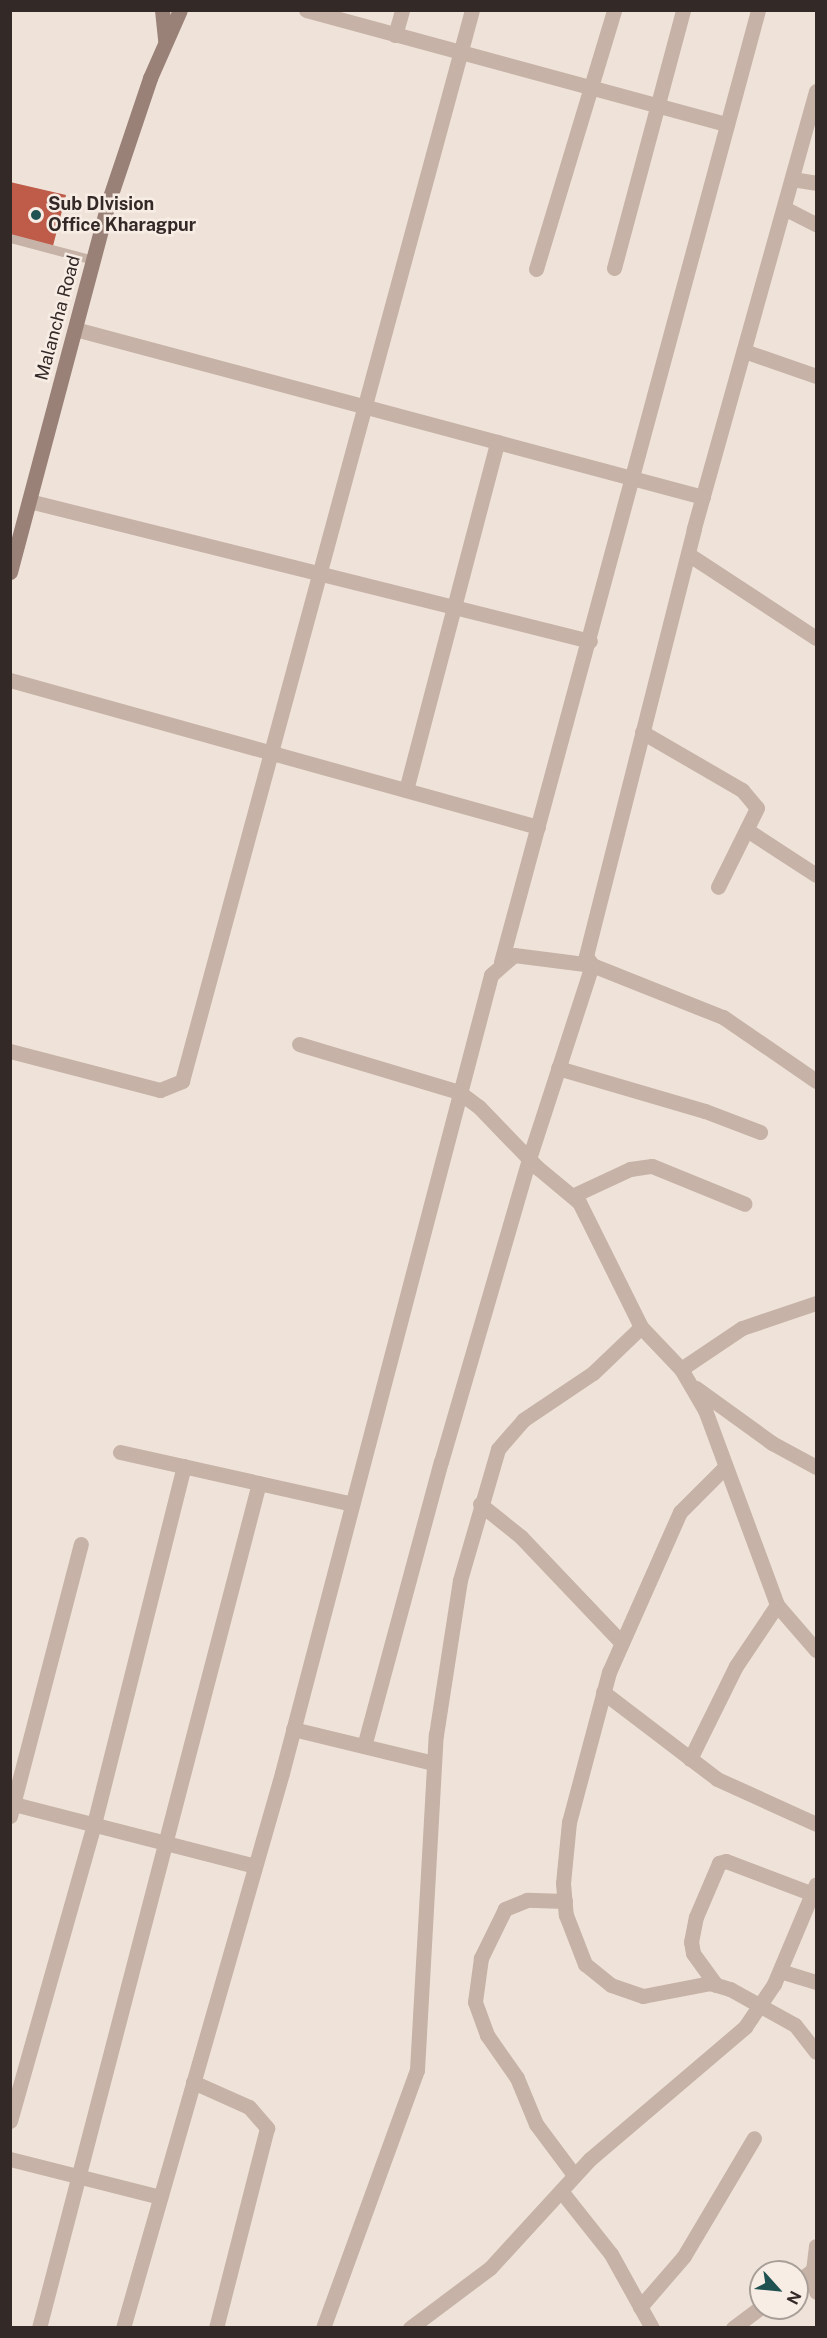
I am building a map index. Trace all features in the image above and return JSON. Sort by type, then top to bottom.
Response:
[{"type":"main road","points":[[162,10],[166,42]]},
{"type":"main road","name":"Malancha Road","points":[[10,572],[93,260],[166,42],[180,10]]},
{"type":"street","points":[[306,10],[727,124]]},
{"type":"street","points":[[395,35],[402,10]]},
{"type":"street","points":[[10,1051],[160,1090],[182,1081],[366,407],[471,10]]},
{"type":"street","points":[[536,269],[593,88],[614,10]]},
{"type":"street","points":[[614,268],[683,10]]},
{"type":"street","points":[[123,2328],[293,1729],[459,1092],[491,975],[501,962],[635,479],[758,10]]},
{"type":"street","points":[[592,965],[586,956],[587,943],[703,497],[816,91]]},
{"type":"street","points":[[792,179],[816,183]]},
{"type":"street","points":[[784,208],[816,224]]},
{"type":"street","points":[[75,329],[703,497]]},
{"type":"street","points":[[744,351],[816,376]]},
{"type":"street","points":[[406,790],[497,442]]},
{"type":"street","points":[[29,501],[590,641]]},
{"type":"street","points":[[688,554],[816,638]]},
{"type":"street","points":[[10,680],[538,827]]},
{"type":"street","points":[[642,732],[753,800],[757,808],[718,887]]},
{"type":"street","points":[[747,830],[816,875]]},
{"type":"street","points":[[501,962],[514,955],[533,955],[592,965],[723,1017],[816,1081]]},
{"type":"street","points":[[364,1746],[529,1159],[592,965]]},
{"type":"street","points":[[299,1044],[459,1092],[529,1159],[572,1196],[641,1327],[681,1369],[694,1387],[777,1605],[816,1647]]},
{"type":"street","points":[[558,1068],[705,1111],[760,1132]]},
{"type":"street","points":[[572,1196],[630,1169],[652,1166],[745,1204]]},
{"type":"street","points":[[681,1369],[742,1328],[816,1303]]},
{"type":"street","points":[[323,2328],[417,2070],[434,1763],[460,1580],[480,1504],[498,1449],[507,1436],[593,1373],[641,1327]]},
{"type":"street","points":[[694,1387],[772,1443],[816,1467]]},
{"type":"street","points":[[120,1452],[352,1504]]},
{"type":"street","points":[[10,2121],[94,1824],[184,1466]]},
{"type":"street","points":[[724,1468],[680,1512],[622,1643],[603,1692],[569,1822],[565,1901],[585,1964],[611,1986],[643,1996],[716,1985],[763,2003],[795,2025],[816,2052]]},
{"type":"street","points":[[39,2328],[167,1844],[259,1483]]},
{"type":"street","points":[[480,1504],[521,1537],[622,1643]]},
{"type":"street","points":[[81,1544],[12,1807],[94,1824],[255,1866]]},
{"type":"street","points":[[690,1759],[736,1666],[777,1605]]},
{"type":"street","points":[[603,1692],[717,1779],[816,1824]]},
{"type":"street","points":[[293,1729],[434,1763]]},
{"type":"street","points":[[410,2328],[490,2268],[574,2175],[709,2062],[763,2003],[780,1971],[814,1889],[726,1861],[719,1863],[696,1917],[691,1942],[693,1953],[716,1985]]},
{"type":"street","points":[[565,1901],[527,1900],[505,1909],[481,1959],[476,2002],[487,2035],[517,2078],[536,2124],[574,2175]]},
{"type":"street","points":[[780,1971],[816,1982]]},
{"type":"street","points":[[194,2082],[249,2107],[267,2127],[216,2328]]},
{"type":"street","points":[[639,2307],[690,2248],[754,2138]]},
{"type":"street","points":[[10,2159],[160,2197]]},
{"type":"street","points":[[561,2191],[611,2254],[652,2328]]},
{"type":"street","points":[[816,2246],[813,2270],[816,2292]]},
{"type":"street","points":[[809,2273],[813,2270]]},
{"type":"street","points":[[733,2328],[749,2316]]},
{"type":"lane","points":[[10,238],[93,260]]},
{"type":"building","name":"Sub DIvision Office Kharagpur","points":[[10,182],[66,195],[53,246],[10,235]]},
{"type":"place","name":"Sub DIvision Office Kharagpur","points":[[36,215]]}]
